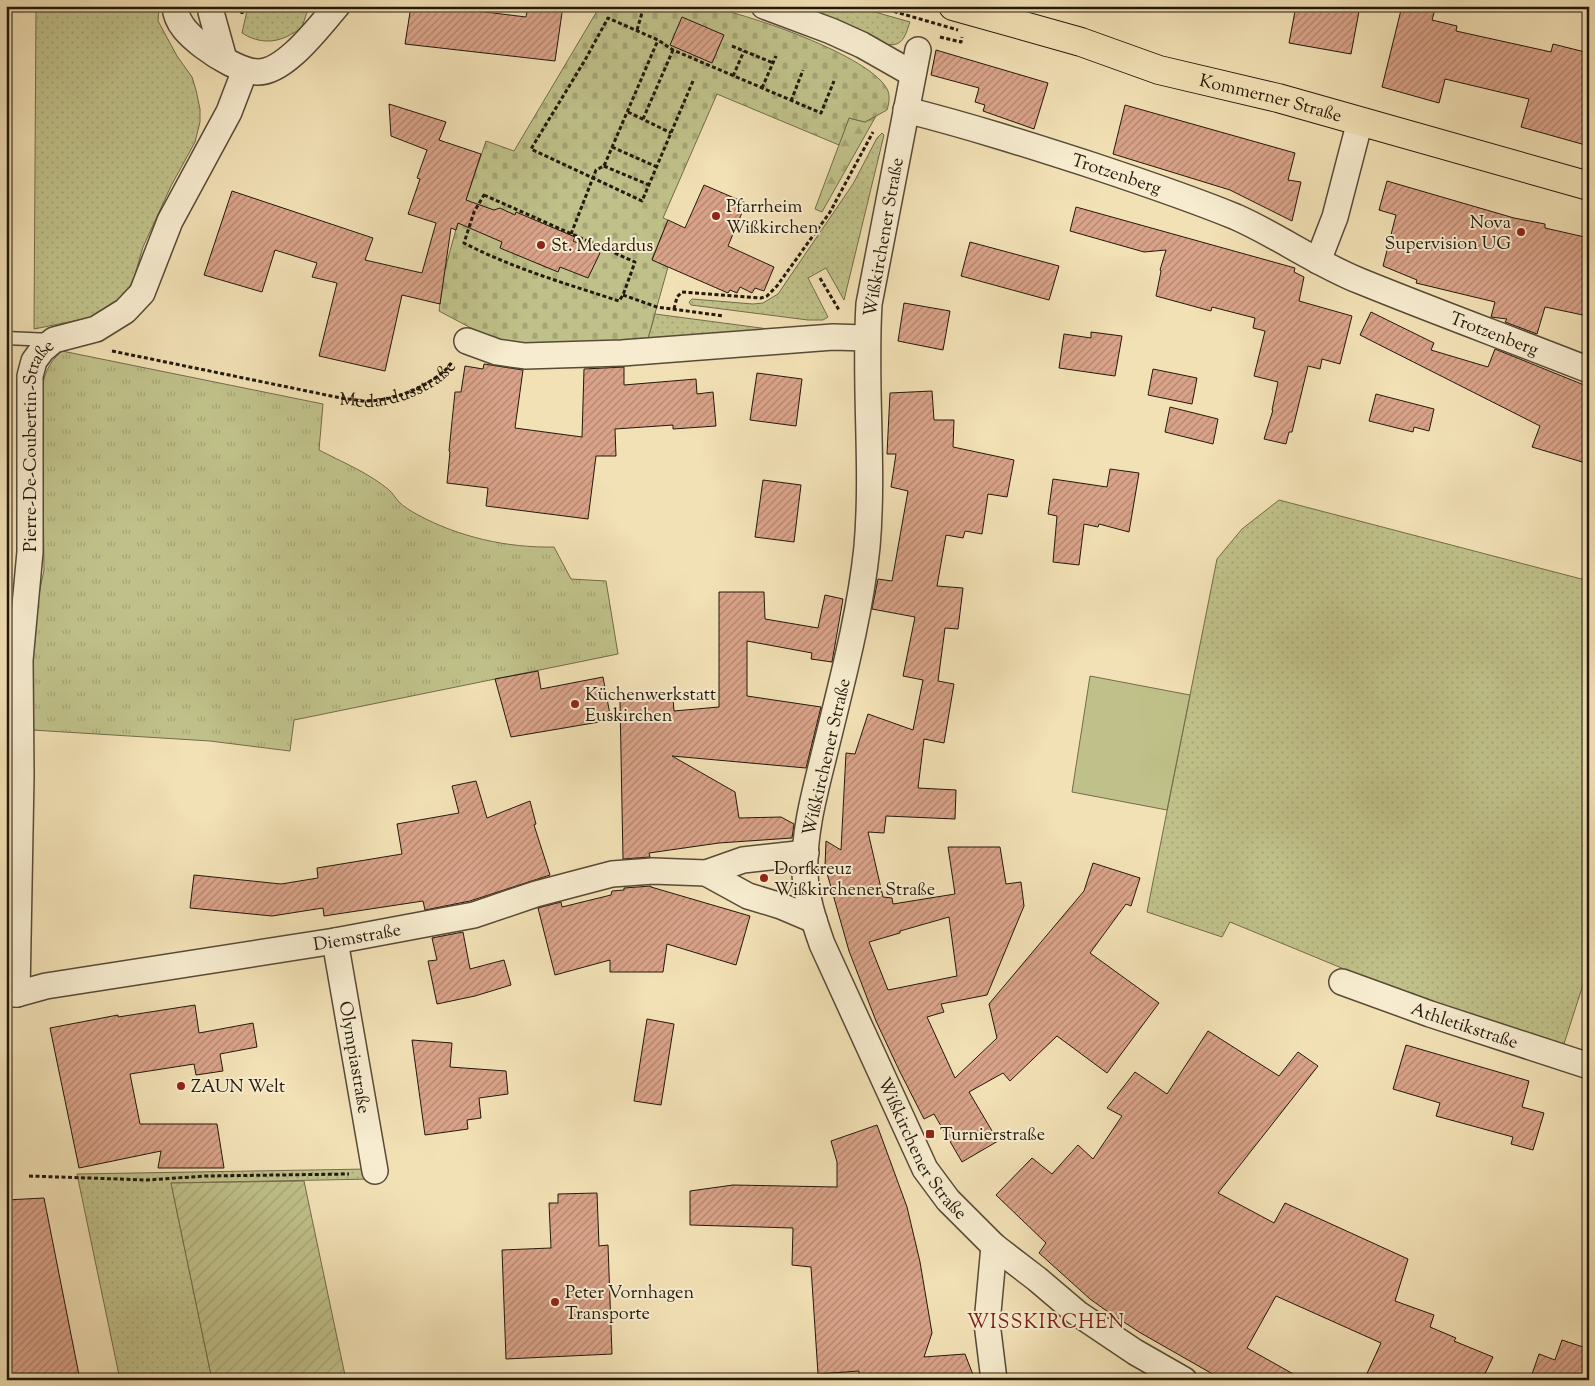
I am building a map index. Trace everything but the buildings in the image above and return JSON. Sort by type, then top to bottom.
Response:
[{"type":"main road","name":"Kommerner Straße","points":[[958,15],[1081,42],[1159,70],[1278,98],[1589,186]]},
{"type":"street","points":[[175,6],[177,17],[188,35],[209,50],[235,64],[260,72],[275,68],[291,56],[337,6]]},
{"type":"street","points":[[210,6],[235,64]]},
{"type":"street","name":"Wißkirchener Straße","points":[[764,6],[855,42],[915,62],[869,304],[867,338],[871,475],[867,546],[862,585],[845,672],[818,778],[806,853],[805,874],[814,920],[822,944],[925,1169],[948,1200],[994,1246],[1077,1313],[1135,1352],[1184,1380]]},
{"type":"street","name":"Pierre-De-Coubertin-Straße","points":[[11,994],[21,776],[20,660],[30,552],[30,376],[34,361],[42,350],[54,340],[96,329],[125,311],[142,293],[170,222],[229,112],[235,64]]},
{"type":"street","name":"Trotzenberg","points":[[906,110],[1049,151],[1236,217],[1360,281],[1589,370]]},
{"type":"street","points":[[1318,261],[1335,217],[1360,121]]},
{"type":"street","name":"Medardusstraße","points":[[467,341],[497,352],[525,356],[622,353],[833,337],[867,338]]},
{"type":"street","name":"Diemstraße","points":[[11,994],[46,986],[336,941],[474,915],[536,894],[612,874],[653,871],[706,873],[743,860],[806,853]]},
{"type":"street","name":"Diemstraße","points":[[706,873],[748,896],[781,906],[814,920]]},
{"type":"street","name":"Olympiastraße","points":[[336,941],[374,1172]]},
{"type":"street","name":"Athletikstraße","points":[[1342,982],[1438,1017],[1589,1066]]},
{"type":"street","points":[[994,1246],[987,1323],[994,1380]]},
{"type":"lane","points":[[6,338],[54,340]]},
{"type":"path","points":[[637,30],[644,6]]},
{"type":"path","points":[[875,6],[958,15]]},
{"type":"path","points":[[693,82],[642,202],[531,149],[608,18],[658,40],[673,50],[821,113],[834,81]]},
{"type":"path","points":[[938,36],[952,39]]},
{"type":"path","points":[[571,234],[596,170],[604,166],[658,40]]},
{"type":"path","points":[[732,46],[773,63]]},
{"type":"path","points":[[643,119],[673,50]]},
{"type":"path","points":[[732,76],[744,50]]},
{"type":"path","points":[[762,88],[776,56]]},
{"type":"path","points":[[791,100],[803,70]]},
{"type":"path","points":[[674,309],[682,292],[753,298],[767,296],[777,286],[830,212],[873,132],[882,122],[906,110]]},
{"type":"path","points":[[628,112],[671,133]]},
{"type":"path","points":[[612,147],[657,167]]},
{"type":"path","points":[[604,166],[649,185]]},
{"type":"path","points":[[484,195],[571,234],[635,262],[619,301],[562,283],[479,251],[464,243],[474,212],[484,195]]},
{"type":"path","points":[[820,278],[836,305]]},
{"type":"path","name":"Medardusstraße","points":[[107,350],[337,397],[366,401],[408,392],[429,383],[448,368],[467,341]]},
{"type":"path","points":[[29,1176],[147,1180],[206,1176],[364,1174],[374,1172]]},
{"type":"green space","points":[[36,6],[159,6],[158,21],[177,56],[192,77],[200,109],[200,122],[195,142],[171,186],[143,247],[134,278],[125,296],[99,316],[34,329]]},
{"type":"green space","points":[[248,6],[312,6],[299,30],[282,39],[264,41],[242,33]]},
{"type":"green space","points":[[600,6],[703,6],[746,16],[804,37],[858,64],[878,78],[888,91],[888,108],[865,122],[849,118],[839,145],[717,94],[663,218],[668,220],[652,259],[668,267],[647,342],[506,344],[488,337],[439,311],[444,273],[456,229],[486,141],[514,151]]},
{"type":"green space","points":[[798,6],[854,6],[910,22],[902,40],[891,45]]},
{"type":"green space","points":[[876,116],[822,212],[815,209],[849,118],[865,122]]},
{"type":"green space","points":[[882,133],[884,135],[844,300],[826,268],[808,278],[828,317],[823,320],[808,320],[691,305],[689,302],[692,299],[753,304],[763,303],[778,294],[853,184],[877,138]]},
{"type":"green space","points":[[655,314],[776,330],[647,342]]},
{"type":"green space","points":[[62,351],[323,404],[319,450],[373,478],[390,491],[403,506],[434,523],[484,540],[519,546],[554,547],[571,579],[606,581],[618,654],[294,720],[290,751],[210,741],[32,730],[34,618],[44,570],[42,392],[48,369]]},
{"type":"green space","points":[[1279,500],[1589,581],[1589,966],[1563,1047],[1429,1004],[1230,922],[1222,937],[1147,912],[1217,559],[1242,529]]},
{"type":"green space","points":[[1090,676],[1190,695],[1167,810],[1072,792]]},
{"type":"green space","points":[[369,1169],[371,1179],[171,1183],[212,1380],[120,1380],[77,1174]]},
{"type":"green space","points":[[304,1181],[346,1380],[212,1380],[171,1183]]},
{"type":"green space","points":[[1014,1376],[1050,1377],[1064,1380],[1015,1380]]},
{"type":"place","name":"Pfarrheim Wißkirchen","points":[[716,216]]},
{"type":"place","name":"Nova Supervision UG","points":[[1521,232]]},
{"type":"place","name":"St. Medardus","points":[[541,245]]},
{"type":"place","name":"Küchenwerkstatt Euskirchen","points":[[575,704]]},
{"type":"place","name":"Dorfkreuz Wißkirchener Straße","points":[[764,878]]},
{"type":"place","name":"ZAUN Welt","points":[[181,1086]]},
{"type":"place","name":"Turnierstraße","points":[[930,1134]]},
{"type":"place","name":"Peter Vornhagen Transporte","points":[[555,1302]]},
{"type":"district","name":"WISSKIRCHEN","points":[[1046,1321]]}]
